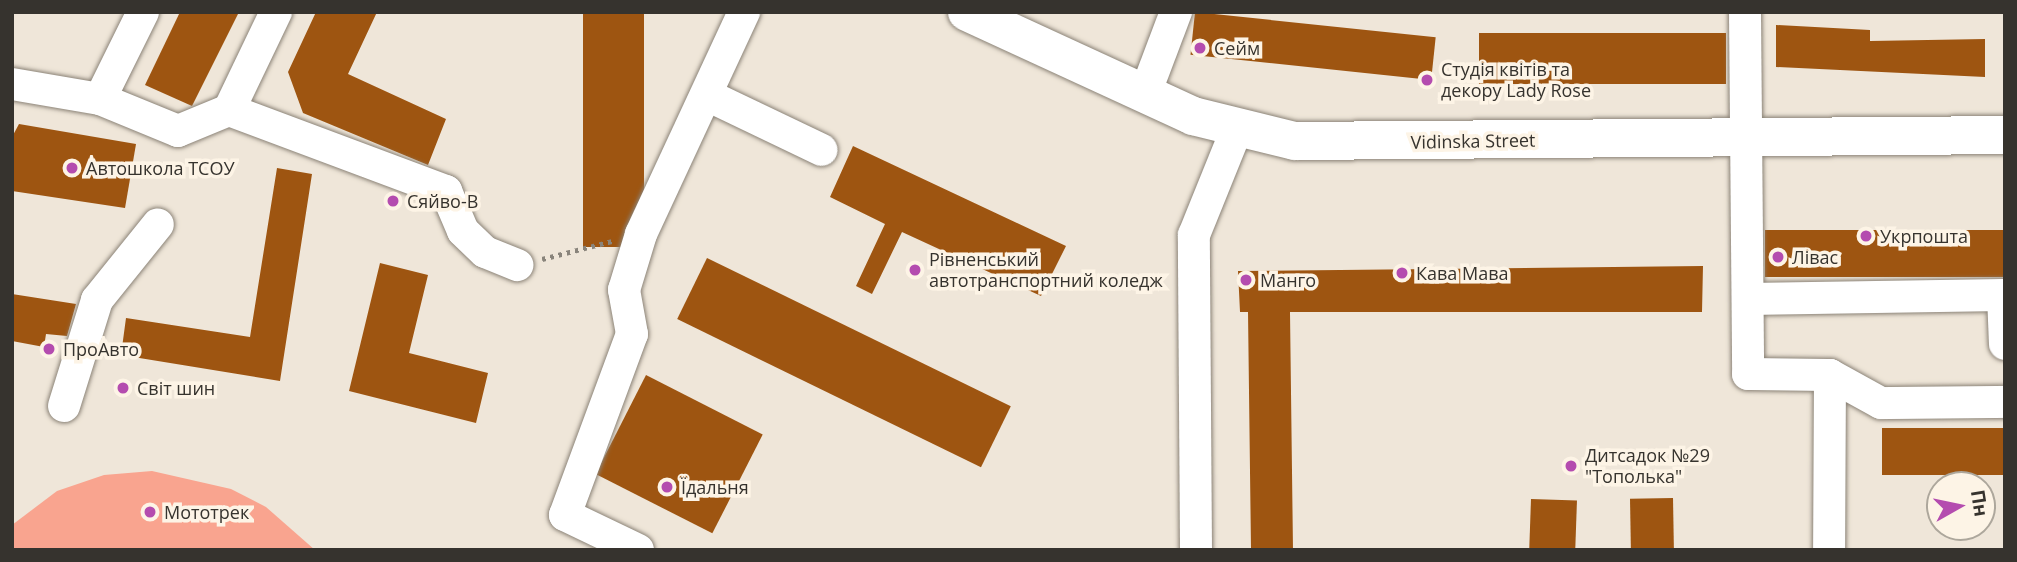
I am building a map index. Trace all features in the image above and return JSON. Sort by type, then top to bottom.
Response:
[{"type":"main road","name":"Vidinska Street","points":[[986,16],[1144,94],[1236,131],[1344,143],[2005,135]]},
{"type":"street","points":[[100,99],[142,12]]},
{"type":"street","points":[[12,83],[100,99],[178,131],[229,110],[276,12]]},
{"type":"street","points":[[638,550],[565,515],[632,334],[624,290],[641,234],[744,12]]},
{"type":"street","points":[[1144,94],[1176,12]]},
{"type":"street","points":[[1745,12],[1748,374],[1830,375],[1881,402],[2005,402]]},
{"type":"street","points":[[707,95],[822,150]]},
{"type":"street","points":[[229,110],[446,191],[463,231],[485,252],[518,265]]},
{"type":"street","points":[[1196,550],[1192,247],[1236,131]]},
{"type":"street","points":[[64,406],[97,300],[158,224]]},
{"type":"street","points":[[1748,299],[2003,295],[2005,344]]},
{"type":"street","points":[[1829,550],[1830,375]]},
{"type":"path","points":[[518,265],[641,234]]},
{"type":"shaded area","name":"Мототрек","points":[[152,471],[231,489],[266,507],[315,550],[12,550],[12,525],[57,491],[104,475]]},
{"type":"building","points":[[180,12],[239,12],[192,106],[145,85]]},
{"type":"building","points":[[316,12],[377,12],[348,74],[446,119],[428,165],[303,113],[288,72]]},
{"type":"building","points":[[583,12],[644,12],[644,247],[583,247]]},
{"type":"building","points":[[1195,12],[1436,37],[1431,80],[1191,55]]},
{"type":"building","points":[[1776,25],[1870,30],[1870,41],[1985,39],[1985,77],[1776,67]]},
{"type":"building","points":[[1479,33],[1726,33],[1726,84],[1479,84]]},
{"type":"building","name":"Автошкола ТСОУ","points":[[19,124],[136,144],[125,208],[12,191],[12,137]]},
{"type":"building","points":[[853,146],[1066,246],[1041,296],[902,232],[872,294],[856,286],[885,224],[830,197]]},
{"type":"building","points":[[277,168],[312,174],[280,381],[121,355],[126,318],[250,337]]},
{"type":"building","points":[[1765,230],[2005,230],[2005,277],[1765,277]]},
{"type":"building","points":[[707,258],[1011,406],[981,467],[677,319]]},
{"type":"building","points":[[380,263],[428,275],[409,353],[488,373],[476,423],[349,391]]},
{"type":"building","points":[[1703,266],[1702,312],[1290,312],[1293,550],[1251,550],[1248,312],[1240,312],[1238,271]]},
{"type":"building","points":[[12,294],[76,304],[67,336],[46,334],[44,347],[12,341]]},
{"type":"building","points":[[646,375],[763,434],[712,533],[596,474]]},
{"type":"building","points":[[1882,428],[2005,428],[2005,475],[1996,475],[1996,471],[1926,471],[1926,475],[1882,475]]},
{"type":"building","points":[[1673,498],[1674,550],[1631,550],[1630,499]]},
{"type":"building","points":[[1531,499],[1577,501],[1575,550],[1529,550]]},
{"type":"place","name":"Сейм","points":[[1200,48]]},
{"type":"place","name":"Студія квітів та декору Lady Rose","points":[[1427,80]]},
{"type":"place","name":"Автошкола ТСОУ","points":[[72,168]]},
{"type":"place","name":"Сяйво-В","points":[[393,201]]},
{"type":"place","name":"Укрпошта","points":[[1866,236]]},
{"type":"place","name":"Лівас","points":[[1778,257]]},
{"type":"place","name":"Рівненський автотранспортний коледж","points":[[915,270]]},
{"type":"place","name":"Кава Мава","points":[[1402,273]]},
{"type":"place","name":"Манго","points":[[1246,280]]},
{"type":"place","name":"ПроАвто","points":[[49,349]]},
{"type":"place","name":"Світ шин","points":[[123,388]]},
{"type":"place","name":"Дитсадок №29 \"Тополька\"","points":[[1571,466]]},
{"type":"place","name":"Їдальня","points":[[667,487]]},
{"type":"place","name":"Мототрек","points":[[150,512]]}]
